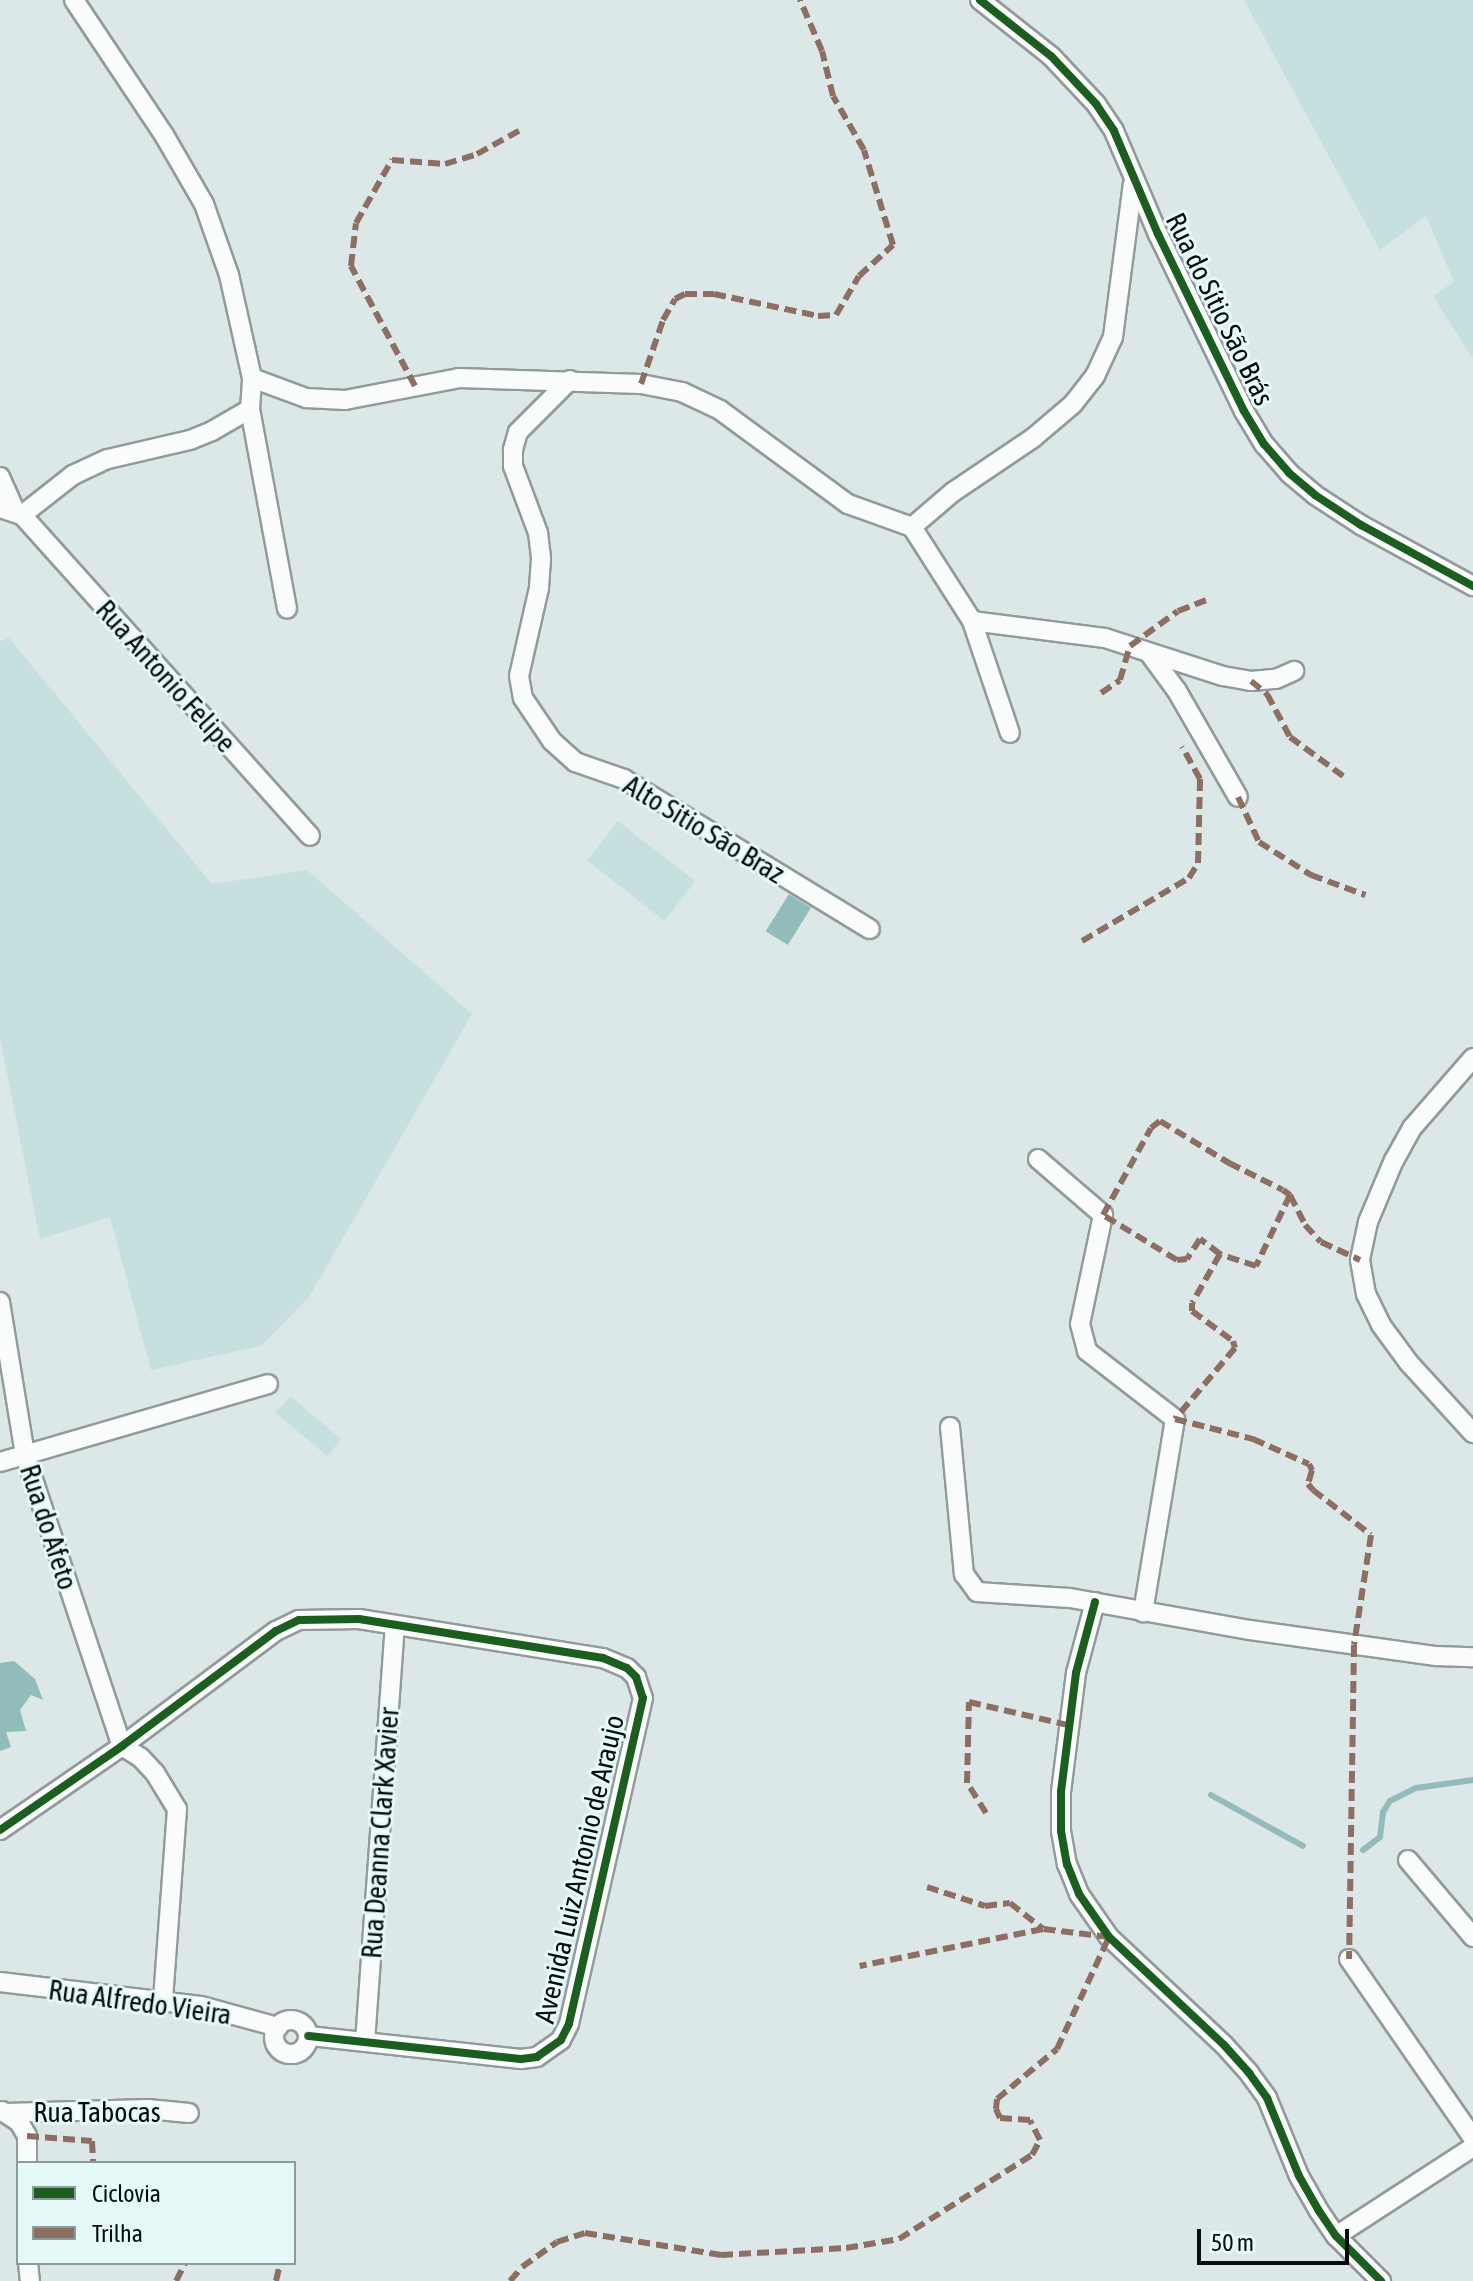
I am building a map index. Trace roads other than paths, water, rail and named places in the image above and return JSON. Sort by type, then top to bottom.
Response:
[{"type":"street","points":[[74,0],[164,135],[204,204],[229,275],[252,378],[250,409],[287,609]]},
{"type":"street","name":"Rua do Sítio São Brás","points":[[980,0],[1075,79],[1114,131],[1133,181],[1244,411],[1264,444],[1289,473],[1315,495],[1361,525],[1473,586]]},
{"type":"street","points":[[912,527],[953,492],[1033,438],[1073,404],[1095,376],[1113,337],[1133,181]]},
{"type":"street","points":[[252,378],[306,398],[345,400],[459,378],[641,384],[682,392],[720,410],[848,504],[912,527],[972,621],[1010,733]]},
{"type":"street","name":"Alto Sitio São Braz","points":[[570,380],[518,432],[513,450],[513,466],[538,533],[541,559],[539,588],[519,676],[523,698],[552,741],[575,762],[624,779],[870,929]]},
{"type":"street","points":[[12,512],[73,475],[108,459],[190,440],[250,409]]},
{"type":"street","name":"Rua Antonio Felipe","points":[[0,477],[12,512],[310,836]]},
{"type":"street","points":[[972,621],[1105,638],[1223,676],[1251,681],[1276,679],[1294,671]]},
{"type":"street","points":[[1149,652],[1177,691],[1238,797]]},
{"type":"street","points":[[1473,1058],[1412,1128],[1394,1160],[1368,1222],[1360,1260],[1366,1294],[1381,1325],[1409,1363],[1473,1433]]},
{"type":"street","points":[[1038,1159],[1103,1215],[1080,1324],[1082,1339],[1099,1363],[1175,1419],[1143,1612]]},
{"type":"street","name":"Rua do Afeto","points":[[0,1302],[25,1455],[122,1746]]},
{"type":"street","points":[[0,1462],[268,1384]]},
{"type":"street","points":[[950,1427],[964,1574],[970,1587],[986,1594],[1048,1596],[1095,1602],[1354,1645],[1473,1657]]},
{"type":"street","points":[[1095,1602],[1076,1673],[1068,1725],[1061,1831],[1067,1864],[1079,1894],[1109,1937],[1224,2045],[1249,2073],[1267,2098],[1299,2176],[1336,2236],[1381,2281]]},
{"type":"street","points":[[0,1830],[122,1746],[276,1631],[299,1620],[326,1617],[395,1625]]},
{"type":"street","name":"Avenida Luiz Antonio de Araujo","points":[[308,2036],[521,2059],[537,2057],[561,2040],[569,2024],[643,1698],[641,1687],[627,1668],[603,1658],[395,1625]]},
{"type":"street","name":"Rua Deanna Clark Xavier","points":[[365,2042],[395,1625]]},
{"type":"street","points":[[122,1746],[141,1758],[155,1773],[177,1809],[163,2001]]},
{"type":"street","points":[[1408,1860],[1473,1937]]},
{"type":"street","points":[[1349,1959],[1473,2138]]},
{"type":"street","name":"Rua Alfredo Vieira","points":[[0,1982],[163,2001],[233,2013],[278,2027]]},
{"type":"street","name":"Avenida Luiz Antonio de Araujo","points":[[288,2021],[299,2022],[308,2036],[302,2051],[286,2053],[275,2042],[278,2027],[288,2021]]},
{"type":"street","name":"Rua Tabocas","points":[[3,2111],[148,2109],[189,2113]]},
{"type":"street","name":"Rua Tabocas","points":[[3,2111],[19,2122],[27,2136],[27,2161]]},
{"type":"street","points":[[1336,2236],[1473,2147]]},
{"type":"waterway","points":[[1363,1850],[1380,1837],[1383,1812],[1390,1801],[1416,1788],[1473,1780]]},
{"type":"waterway","points":[[1211,1795],[1303,1846]]}]
